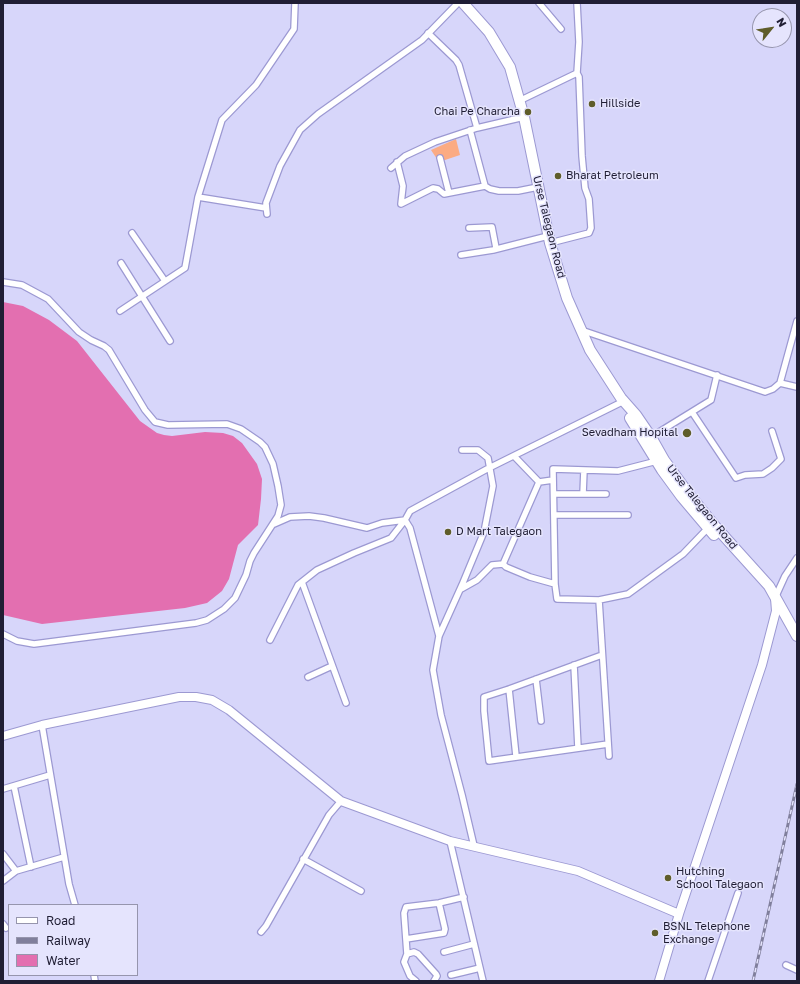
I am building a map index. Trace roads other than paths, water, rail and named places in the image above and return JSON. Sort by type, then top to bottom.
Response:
[{"type":"highway","name":"Urse Talegaon Road","points":[[463,3],[489,32],[510,67],[524,116],[549,239],[567,298],[590,350],[621,400],[636,416],[651,437],[671,469],[710,525],[769,586],[771,594],[797,636]]},
{"type":"highway","points":[[621,400],[657,461],[681,496],[710,525]]},
{"type":"street","points":[[120,311],[185,268],[198,197],[222,120],[256,85],[294,29],[296,3]]},
{"type":"street","points":[[198,197],[266,211],[266,203],[280,166],[300,130],[318,114],[422,40],[463,3]]},
{"type":"street","points":[[539,3],[561,30]]},
{"type":"street","points":[[461,255],[589,233],[591,228],[589,199],[582,156],[579,77],[577,73],[579,42],[577,3]]},
{"type":"street","points":[[428,34],[456,60],[459,65],[477,128]]},
{"type":"street","points":[[519,101],[577,73]]},
{"type":"street","points":[[391,168],[405,156],[415,151],[470,130],[524,116]]},
{"type":"street","points":[[470,130],[485,186]]},
{"type":"street","points":[[440,158],[449,193]]},
{"type":"street","points":[[397,162],[404,186],[401,204],[433,188],[438,189],[444,194],[485,186],[499,191],[518,191],[538,187]]},
{"type":"street","points":[[470,228],[492,227],[496,248]]},
{"type":"street","points":[[132,233],[165,281]]},
{"type":"street","points":[[121,263],[170,341]]},
{"type":"street","points":[[3,282],[22,285],[48,299],[79,332],[109,350],[145,410],[155,422],[168,425],[227,424],[241,429],[260,442],[269,454],[278,486],[281,505],[280,512],[274,524],[254,553],[246,575],[234,598],[224,609],[207,620],[196,623],[34,644],[17,641],[3,634]]},
{"type":"street","points":[[580,330],[765,392],[773,389],[780,383],[797,321]]},
{"type":"street","points":[[651,437],[711,400],[717,375]]},
{"type":"street","points":[[780,383],[797,387]]},
{"type":"street","points":[[270,640],[298,585],[317,570],[391,538],[410,511],[489,468],[621,400]]},
{"type":"street","points":[[692,412],[736,478],[745,475],[763,474],[772,468],[780,459],[772,432]]},
{"type":"street","points":[[462,450],[478,450],[488,458],[493,486],[484,532],[461,589],[439,636],[433,670],[440,715],[474,846]]},
{"type":"street","points":[[514,456],[539,482]]},
{"type":"street","points":[[657,461],[618,471],[553,469],[555,584],[557,599],[599,600],[628,594],[683,554],[710,525]]},
{"type":"street","points":[[583,494],[584,470]]},
{"type":"street","points":[[539,482],[554,480]]},
{"type":"street","points":[[503,564],[539,482]]},
{"type":"street","points":[[554,494],[606,494]]},
{"type":"street","points":[[554,515],[628,515]]},
{"type":"street","points":[[274,524],[290,517],[309,516],[367,528],[382,523],[405,520]]},
{"type":"street","points":[[405,520],[410,528],[439,636]]},
{"type":"street","points":[[659,981],[679,914],[762,664],[776,611],[771,594],[797,558]]},
{"type":"street","points":[[461,589],[477,580],[492,565],[503,564],[506,567],[530,577],[555,584]]},
{"type":"street","points":[[302,582],[346,704]]},
{"type":"street","points":[[599,600],[609,756]]},
{"type":"street","points":[[602,655],[484,697],[484,711],[489,761],[608,744]]},
{"type":"street","points":[[574,665],[578,748]]},
{"type":"street","points":[[308,677],[332,666]]},
{"type":"street","points":[[536,679],[541,721]]},
{"type":"street","points":[[509,689],[516,756]]},
{"type":"street","points":[[3,736],[42,726],[179,697],[196,696],[212,700],[229,710],[341,801],[450,841],[578,871],[679,914]]},
{"type":"street","points":[[42,726],[64,857],[75,904]]},
{"type":"street","points":[[3,789],[50,775]]},
{"type":"street","points":[[14,786],[31,867]]},
{"type":"street","points":[[261,932],[266,926],[329,815],[341,801]]},
{"type":"street","points":[[450,841],[483,981]]},
{"type":"street","points":[[3,854],[16,871]]},
{"type":"street","points":[[3,881],[16,871],[64,857]]},
{"type":"street","points":[[303,859],[361,891]]},
{"type":"street","points":[[708,981],[738,893]]},
{"type":"street","points":[[416,981],[410,976],[404,962],[407,954],[404,913],[406,906],[439,903],[464,897]]},
{"type":"street","points":[[406,939],[444,933],[445,929],[439,903]]},
{"type":"street","points":[[444,952],[474,944]]},
{"type":"street","points":[[407,954],[414,952],[418,954],[436,974],[437,976],[434,981]]},
{"type":"street","points":[[786,966],[797,970]]},
{"type":"street","points":[[451,975],[480,968]]},
{"type":"water","points":[[3,302],[23,306],[49,320],[77,341],[140,421],[157,433],[172,436],[205,432],[223,433],[233,436],[242,443],[257,464],[262,479],[258,525],[238,545],[229,579],[222,591],[207,603],[185,608],[42,624],[3,615]]},
{"type":"railway","points":[[753,981],[797,784]]},
{"type":"place","name":"Hillside","points":[[592,104]]},
{"type":"place","name":"Chai Pe Charcha","points":[[528,112]]},
{"type":"place","name":"Bharat Petroleum","points":[[558,176]]},
{"type":"place","name":"Sevadham Hopital","points":[[687,433]]},
{"type":"place","name":"D Mart Talegaon","points":[[448,532]]},
{"type":"place","name":"Hutching School Talegaon","points":[[668,878]]},
{"type":"place","name":"BSNL Telephone Exchange","points":[[655,933]]}]
